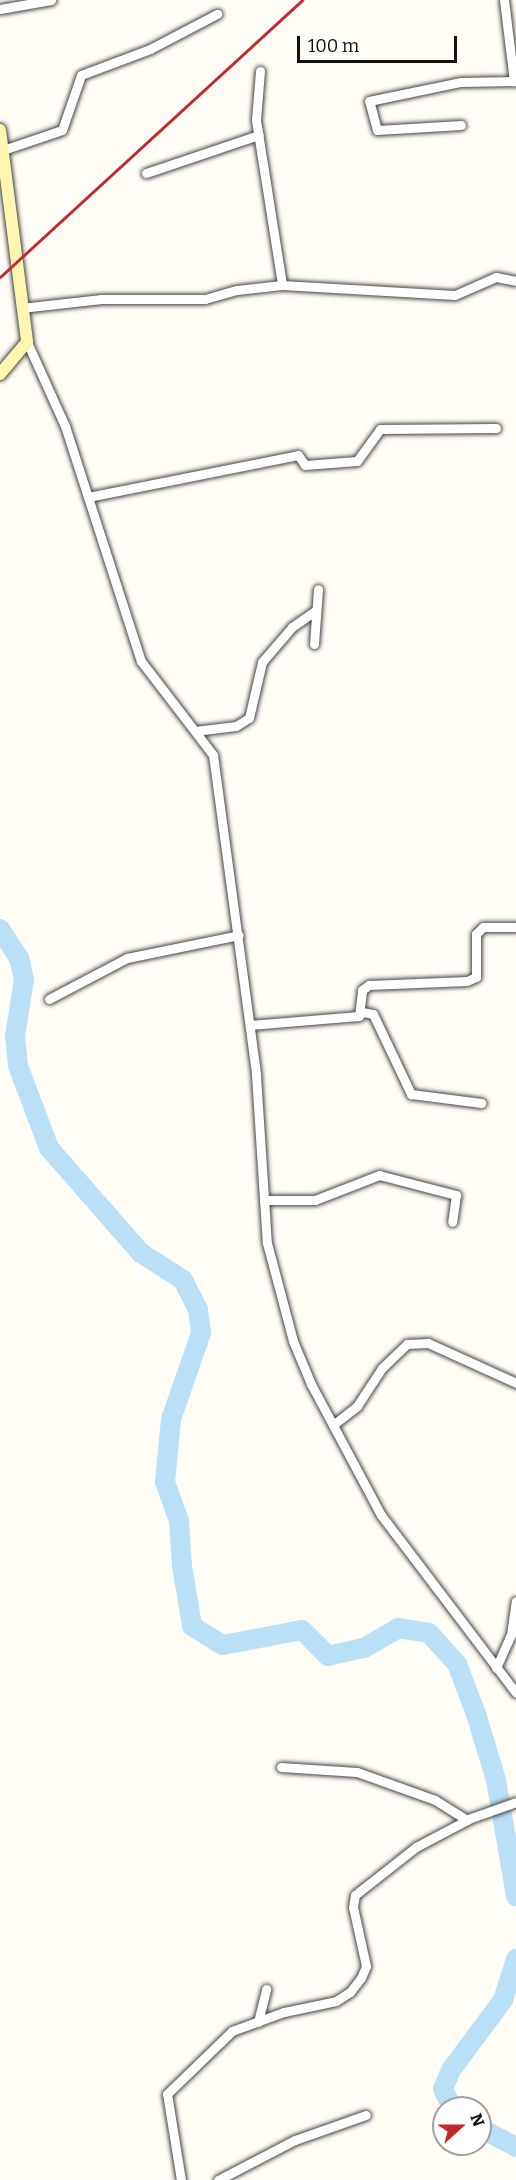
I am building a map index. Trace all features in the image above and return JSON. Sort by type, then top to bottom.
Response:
[{"type":"main road","points":[[0,130],[27,342],[0,375]]},
{"type":"street","points":[[0,9],[51,0]]},
{"type":"street","points":[[461,125],[377,130],[369,100],[460,82],[515,81],[504,0]]},
{"type":"street","points":[[3,150],[62,130],[81,75],[150,49],[217,14]]},
{"type":"street","points":[[260,71],[256,89],[259,135],[282,285]]},
{"type":"street","points":[[146,173],[259,135]]},
{"type":"street","points":[[21,308],[101,299],[206,299],[237,290],[282,285],[454,295],[496,277],[516,281]]},
{"type":"street","points":[[27,342],[65,426],[141,661],[213,755],[250,1025],[267,1243],[293,1341],[333,1425],[381,1515],[516,1693]]},
{"type":"street","points":[[88,497],[298,455],[304,465],[357,461],[380,429],[496,428]]},
{"type":"street","points":[[314,644],[318,589]]},
{"type":"street","points":[[195,731],[237,726],[249,718],[262,662],[292,627],[316,610]]},
{"type":"street","points":[[250,1025],[359,1016],[362,1012],[362,990],[369,985],[467,981],[476,977],[476,934],[483,927],[516,927]]},
{"type":"street","points":[[50,999],[127,958],[239,935]]},
{"type":"street","points":[[362,1012],[373,1014],[411,1094],[481,1102]]},
{"type":"street","points":[[264,1200],[315,1200],[379,1175],[456,1196],[452,1222]]},
{"type":"street","points":[[333,1425],[357,1406],[382,1368],[407,1344],[428,1343],[516,1383]]},
{"type":"street","points":[[496,1668],[511,1635],[516,1601]]},
{"type":"street","points":[[281,1767],[357,1772],[435,1800],[469,1819]]},
{"type":"street","points":[[181,2180],[167,2094],[232,2031],[336,2001],[350,1992],[361,1978],[366,1966],[353,1907],[355,1895],[416,1847],[469,1819],[516,1802]]},
{"type":"street","points":[[258,2022],[266,1989]]},
{"type":"street","points":[[218,2180],[295,2140],[366,2115]]},
{"type":"waterway","points":[[0,929],[19,958],[24,980],[15,1036],[18,1066],[49,1148],[141,1253],[183,1280],[198,1309],[201,1333],[171,1419],[165,1482],[179,1521],[182,1566],[192,1626],[223,1645],[302,1630],[328,1656],[364,1648],[398,1628],[429,1633],[457,1664],[476,1714],[496,1780],[516,1896]]},
{"type":"waterway","points":[[446,2096],[443,2089],[451,2070],[503,2000],[516,1959]]},
{"type":"waterway","points":[[492,2134],[516,2147]]},
{"type":"railway","points":[[0,277],[302,0]]}]
